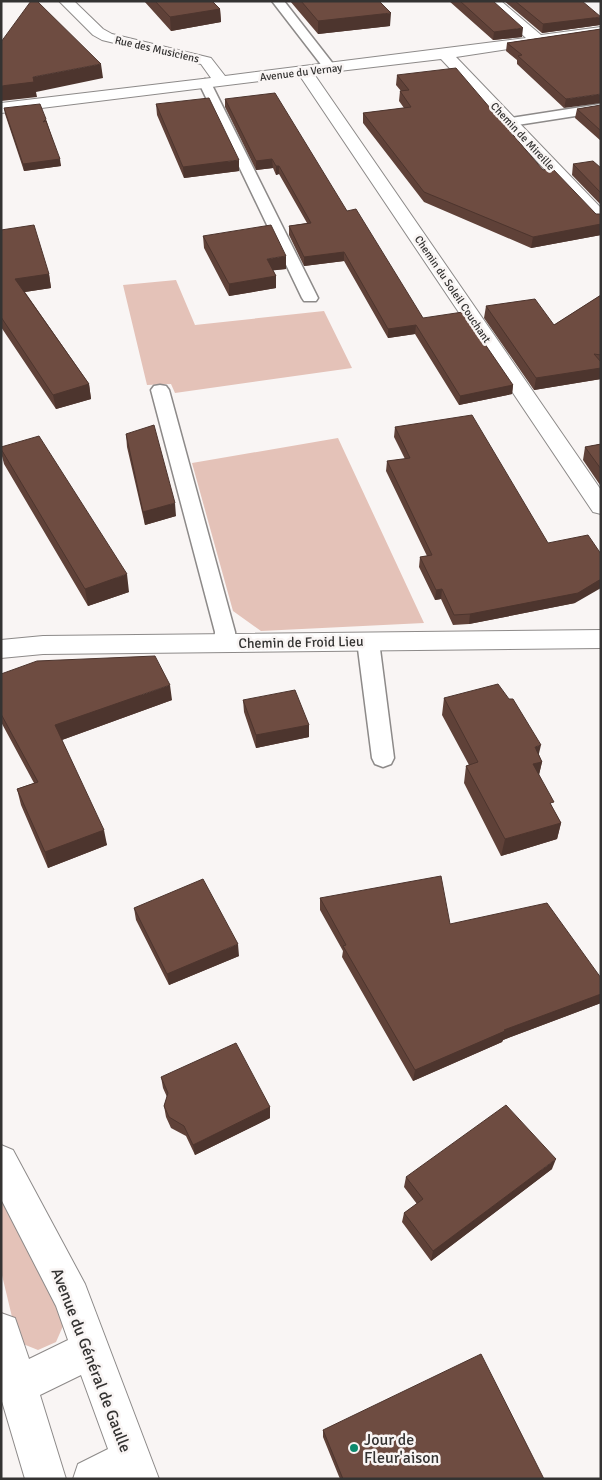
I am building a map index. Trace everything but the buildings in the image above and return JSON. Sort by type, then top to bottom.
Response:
[{"type":"street","name":"Rue des Musiciens","points":[[66,1],[98,32],[107,37],[206,61],[221,81]]},
{"type":"street","points":[[492,1],[538,40]]},
{"type":"street","name":"Avenue du Vernay","points":[[1,108],[444,54],[601,31]]},
{"type":"street","name":"Chemin de Mireille","points":[[444,54],[601,219]]},
{"type":"street","name":"Chemin du Soleil Couchant","points":[[304,71],[601,507]]},
{"type":"street","name":"Chemin de Froid Lieu","points":[[1,649],[43,644],[601,639]]},
{"type":"street","name":"Avenue du Général de Gaulle","points":[[1,1162],[62,1276],[135,1468]]},
{"type":"street","points":[[1,1332],[46,1479]]},
{"type":"street","points":[[16,1386],[91,1349]]},
{"type":"street","points":[[93,1479],[135,1468]]},
{"type":"lane","points":[[278,1],[330,68]]},
{"type":"lane","points":[[204,83],[310,298]]},
{"type":"lane","points":[[510,122],[601,108]]},
{"type":"lane","points":[[160,390],[225,632],[225,643]]},
{"type":"lane","points":[[368,642],[383,758]]},
{"type":"shaded area","points":[[176,280],[195,325],[324,311],[352,368],[175,393],[171,384],[147,385],[123,285]]},
{"type":"shaded area","points":[[338,438],[424,623],[261,631],[233,611],[192,463]]},
{"type":"shaded area","points":[[1,1195],[59,1308],[63,1326],[56,1342],[38,1350],[18,1342],[1,1271]]},
{"type":"place","name":"Jour de Fleur'aison","points":[[354,1448]]}]
